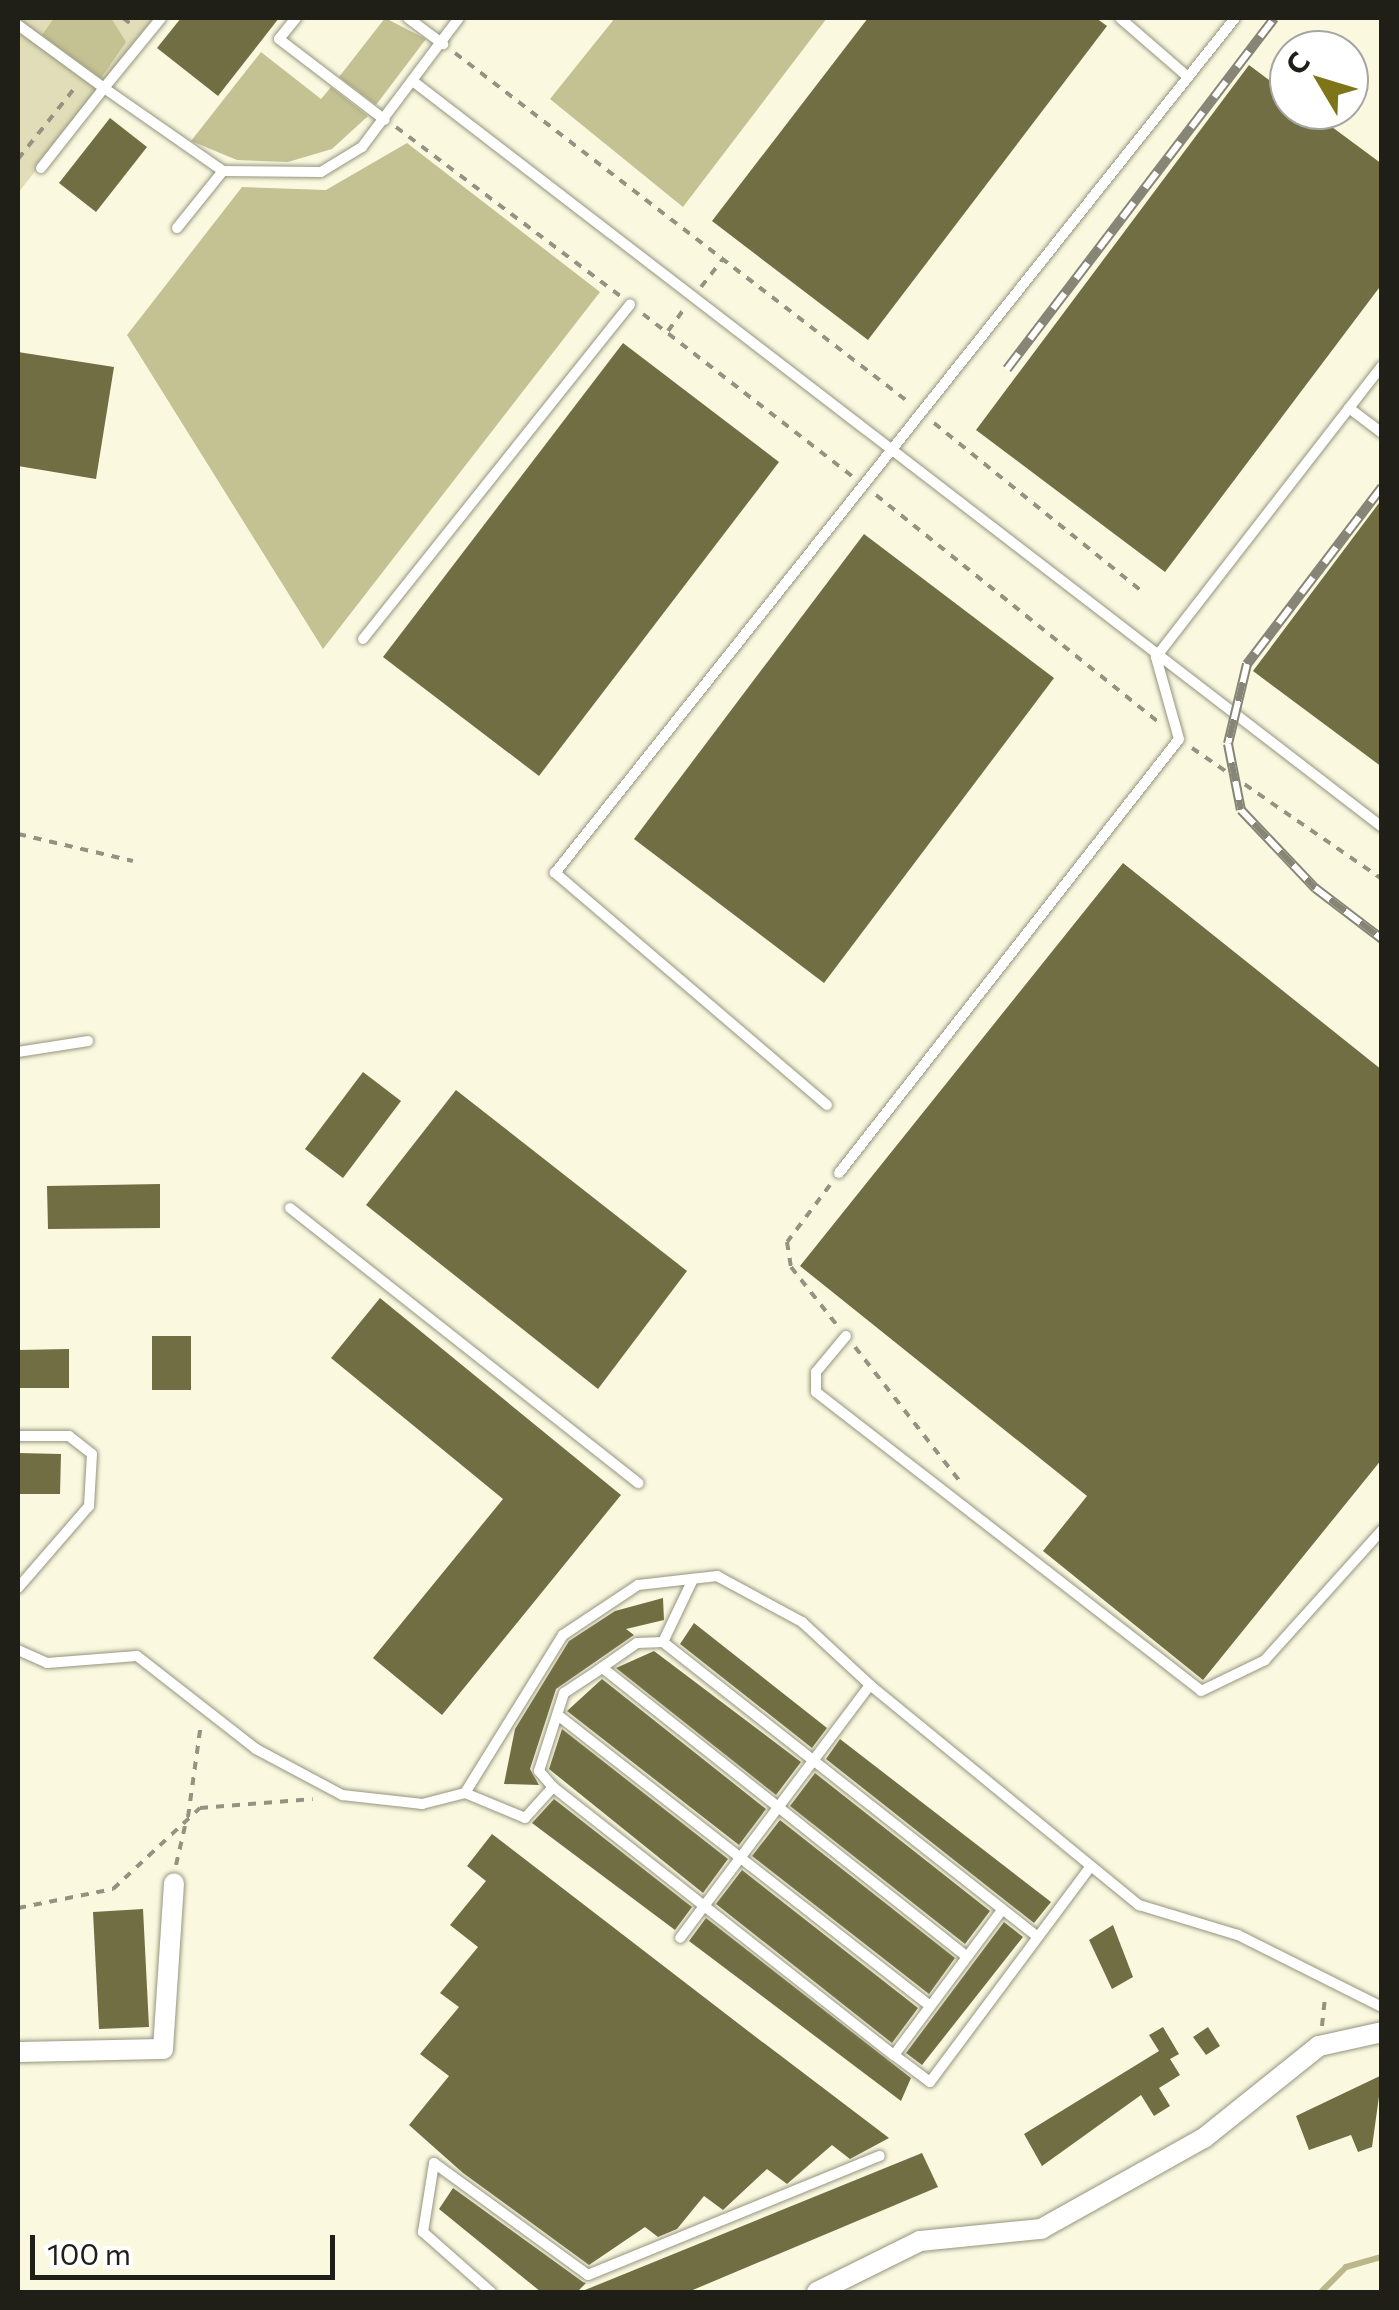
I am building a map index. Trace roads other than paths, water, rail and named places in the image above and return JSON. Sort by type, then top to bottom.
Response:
[{"type":"street","points":[[18,2052],[163,2049],[174,1883]]},
{"type":"street","points":[[817,2292],[920,2241],[1040,2229],[1204,2138],[1319,2046],[1382,2032]]},
{"type":"lane","points":[[41,168],[161,18]]},
{"type":"lane","points":[[296,18],[279,39],[385,120]]},
{"type":"lane","points":[[408,18],[443,44]]},
{"type":"lane","points":[[18,26],[222,171],[321,172],[385,120],[459,18]]},
{"type":"lane","points":[[1120,18],[1188,77]]},
{"type":"lane","points":[[827,1105],[556,873],[859,482],[891,456],[1235,18]]},
{"type":"lane","points":[[414,82],[891,456],[1382,827]]},
{"type":"lane","points":[[177,228],[222,171]]},
{"type":"lane","points":[[363,639],[630,304]]},
{"type":"lane","points":[[1156,656],[1382,366]]},
{"type":"lane","points":[[1349,408],[1382,434]]},
{"type":"lane","points":[[839,1173],[1179,740],[1156,656]]},
{"type":"lane","points":[[18,1052],[88,1042]]},
{"type":"lane","points":[[290,1208],[638,1483]]},
{"type":"lane","points":[[846,1336],[816,1372],[816,1392],[1202,1691],[1266,1660],[1382,1530]]},
{"type":"lane","points":[[18,1436],[69,1436],[92,1454],[89,1506],[18,1588]]},
{"type":"lane","points":[[465,1793],[563,1635],[638,1585],[717,1576],[802,1622],[870,1685],[1139,1905],[1238,1934],[1327,1986],[1382,2007]]},
{"type":"lane","points":[[663,1642],[694,1578]]},
{"type":"lane","points":[[1035,1935],[663,1642],[637,1643],[564,1693],[539,1771],[553,1787],[930,2082],[1035,1935],[1092,1866]]},
{"type":"lane","points":[[18,1650],[48,1663],[136,1656],[204,1703],[256,1749],[342,1796],[422,1804],[465,1793],[525,1818],[553,1787]]},
{"type":"lane","points":[[595,1673],[602,1668],[777,1814],[966,1956]]},
{"type":"lane","points":[[680,1938],[816,1765],[870,1685]]},
{"type":"lane","points":[[559,1716],[929,2005]]},
{"type":"lane","points":[[894,2056],[1002,1910]]},
{"type":"lane","points":[[491,2292],[423,2232],[434,2163],[588,2276],[880,2156]]},
{"type":"waterway","points":[[1321,2292],[1346,2267],[1382,2257]]},
{"type":"railway","points":[[1007,369],[1274,18]]},
{"type":"railway","points":[[1382,487],[1247,664],[1228,744],[1241,810],[1315,888],[1382,939]]}]
